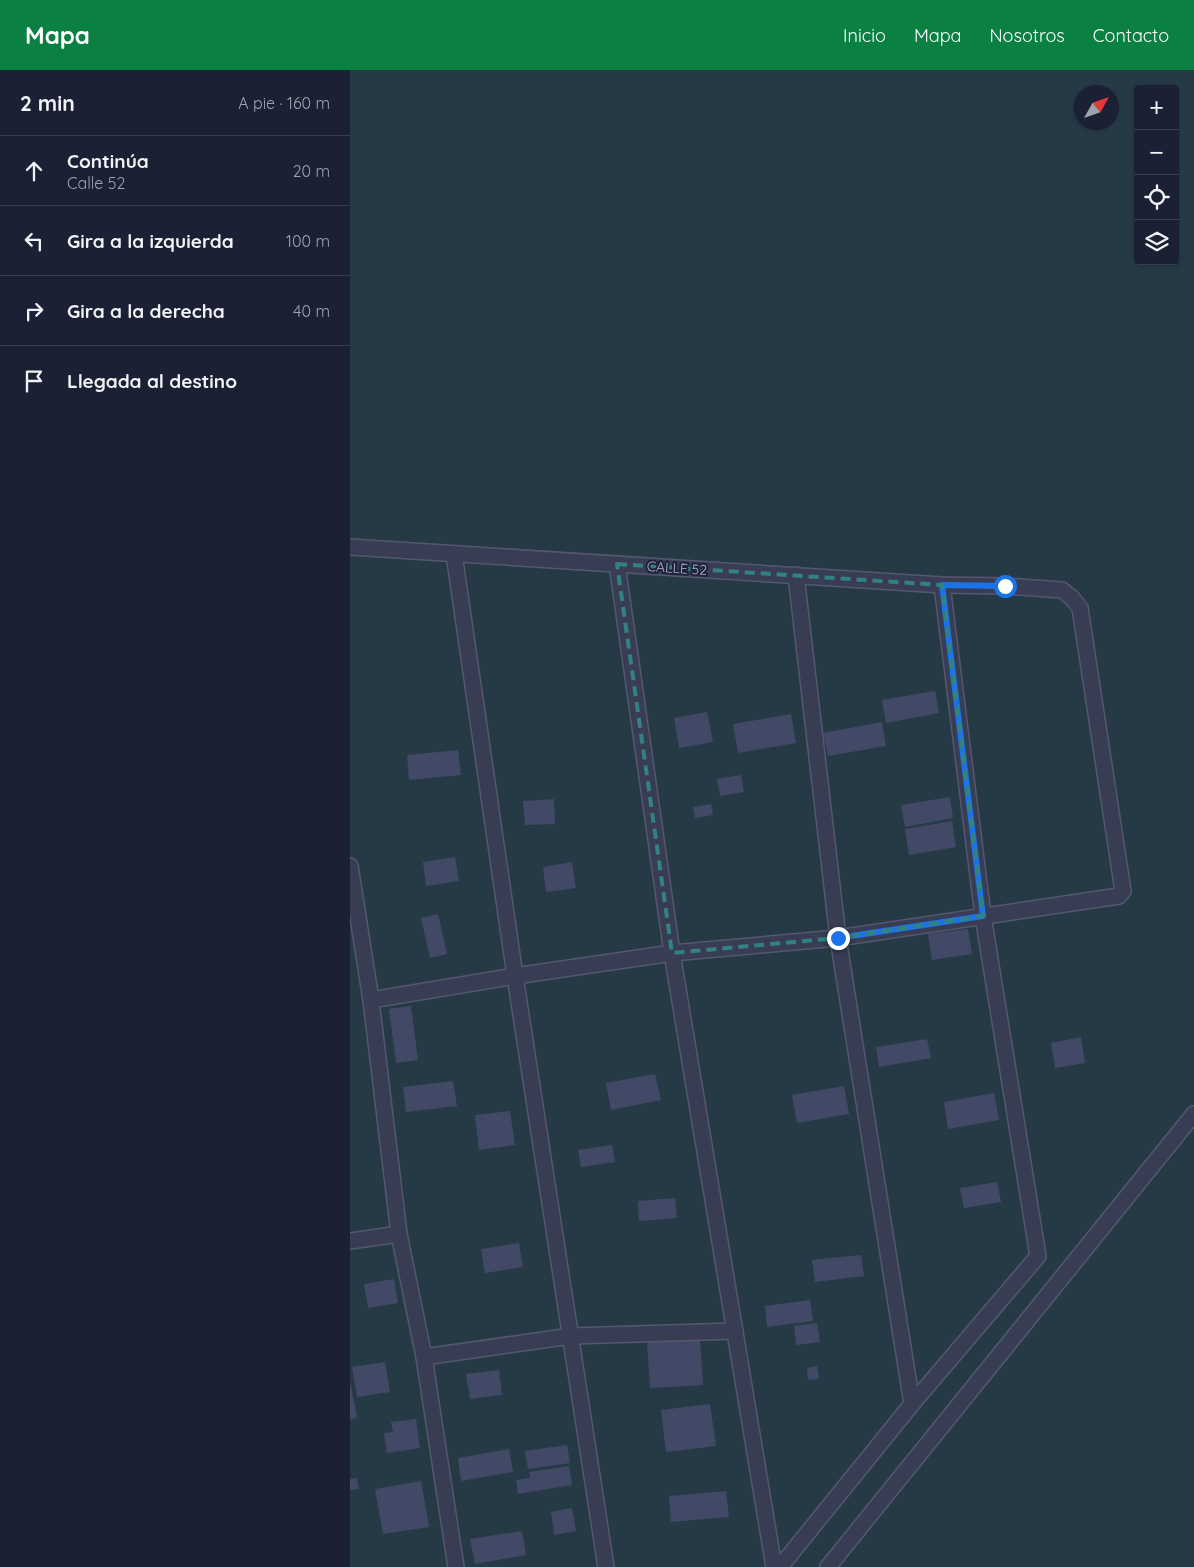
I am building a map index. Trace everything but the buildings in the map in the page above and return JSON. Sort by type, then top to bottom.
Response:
[{"type":"street","name":"CALLE 52","points":[[350,547],[942,585],[1005,586],[1062,590],[1080,608],[1123,891],[1119,896],[838,938],[672,953],[371,1000]]},
{"type":"street","points":[[454,554],[515,976],[606,1567]]},
{"type":"street","points":[[617,564],[672,953],[774,1567]]},
{"type":"street","points":[[796,576],[838,938],[912,1404]]},
{"type":"street","points":[[780,1567],[912,1404],[1038,1256],[983,916],[942,585]]},
{"type":"street","points":[[350,871],[371,1000],[399,1234],[424,1357],[456,1567]]},
{"type":"street","points":[[828,1567],[1194,1114]]},
{"type":"street","points":[[350,1241],[399,1234]]},
{"type":"street","points":[[424,1357],[571,1336],[735,1331]]},
{"type":"highlighted area","points":[[617,564],[942,585],[983,916],[838,938],[672,953]]},
{"type":"shaded area","points":[[350,70],[1194,70],[1194,1567],[350,1567]]},
{"type":"route","points":[[838,938],[983,916],[942,585],[1005,586]]}]
